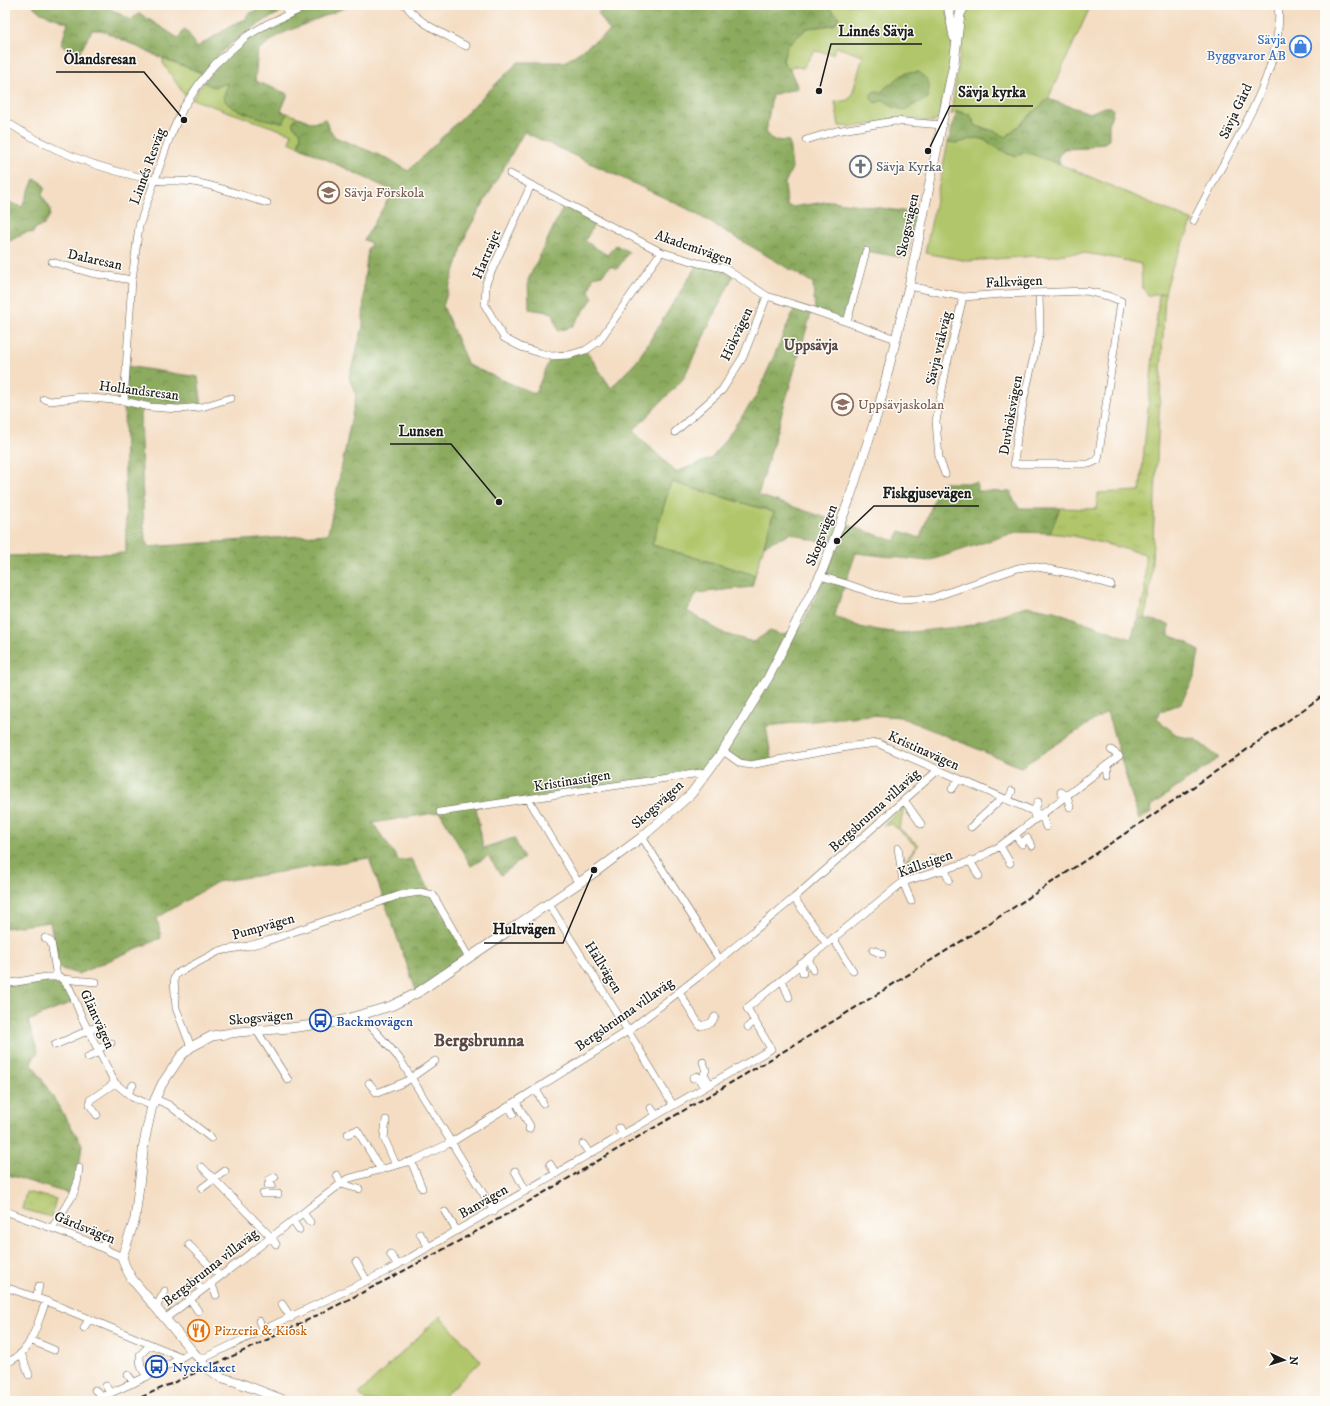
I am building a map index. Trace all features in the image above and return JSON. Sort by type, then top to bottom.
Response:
[{"type":"street","points":[[283,5],[289,14]]},
{"type":"street","name":"Linnés Resväg","points":[[124,401],[132,280],[139,226],[169,139],[183,108],[215,64],[247,36],[267,24],[310,5]]},
{"type":"street","points":[[406,5],[423,22],[466,46]]},
{"type":"street","name":"Skogsvägen","points":[[948,5],[954,33],[954,63]]},
{"type":"street","name":"Skogsvägen","points":[[122,1257],[135,1219],[144,1143],[153,1103],[162,1084],[181,1056],[191,1047],[212,1036],[329,1023],[362,1016],[391,1006],[417,993],[579,884],[642,837],[691,794],[723,752],[768,678],[820,576],[858,474],[878,412],[909,286],[954,63],[960,14],[965,5]]},
{"type":"street","name":"Sävja Gård","points":[[1193,221],[1255,104],[1270,66],[1278,35],[1278,5]]},
{"type":"street","points":[[5,121],[25,134],[55,149],[102,166],[155,180],[194,182],[266,203]]},
{"type":"street","points":[[806,140],[836,131],[894,121],[942,125]]},
{"type":"street","name":"Akademivägen","points":[[510,174],[661,252],[698,263],[724,268],[767,296],[896,339]]},
{"type":"street","name":"Hartrajet","points":[[531,185],[486,283],[485,305],[504,338],[521,347],[551,356],[569,355],[586,350],[599,341],[661,252]]},
{"type":"street","points":[[847,322],[866,251]]},
{"type":"street","name":"Dalaresan","points":[[52,262],[132,280]]},
{"type":"street","name":"Falkvägen","points":[[909,286],[963,297],[1086,291],[1108,296],[1121,301]]},
{"type":"street","name":"Duvhöksvägen","points":[[1039,294],[1040,330],[1016,437],[1014,464],[1089,464],[1098,460],[1121,301]]},
{"type":"street","name":"Hökvägen","points":[[675,432],[722,390],[743,357],[767,296]]},
{"type":"street","name":"Sävja vråkväg","points":[[945,474],[939,458],[936,421],[947,364],[963,297]]},
{"type":"street","name":"Hollandsresan","points":[[44,399],[52,402],[81,397],[124,401],[150,407],[178,409],[202,407],[231,398]]},
{"type":"street","points":[[820,576],[875,594],[901,600],[932,598],[1018,568],[1032,566],[1074,574],[1111,585]]},
{"type":"street","name":"Kristinavägen","points":[[723,752],[740,763],[750,765],[877,743],[1042,815]]},
{"type":"street","name":"Källstigen","points":[[771,1049],[768,1038],[754,1021],[747,1008],[760,994],[782,980],[788,970],[801,964],[863,911],[903,882],[970,861],[1000,846],[1010,836],[1042,815],[1064,794],[1102,766],[1119,756],[1111,750]]},
{"type":"street","points":[[1102,766],[1108,775]]},
{"type":"street","name":"Bergsbrunna villaväg","points":[[166,1318],[220,1276],[235,1269],[273,1232],[293,1221],[347,1179],[370,1176],[381,1170],[411,1161],[439,1144],[452,1142],[475,1124],[536,1090],[628,1031],[679,992],[794,898],[938,770]]},
{"type":"street","name":"Kristinastigen","points":[[440,812],[529,800],[707,772]]},
{"type":"street","points":[[952,789],[960,779]]},
{"type":"street","points":[[971,828],[1005,799],[1012,791]]},
{"type":"street","points":[[1064,794],[1070,807]]},
{"type":"street","points":[[529,800],[579,884]]},
{"type":"street","points":[[904,800],[921,824]]},
{"type":"street","points":[[1034,821],[1034,811],[1038,802]]},
{"type":"street","points":[[1042,815],[1046,827]]},
{"type":"street","points":[[1010,836],[1022,844],[1027,838],[1032,846]]},
{"type":"street","points":[[642,837],[719,959]]},
{"type":"street","points":[[987,845],[987,853]]},
{"type":"street","points":[[1000,846],[1010,863]]},
{"type":"street","points":[[898,848],[903,882],[911,901]]},
{"type":"street","points":[[932,858],[949,880]]},
{"type":"street","points":[[970,861],[979,876]]},
{"type":"street","name":"Pumpvägen","points":[[191,1047],[176,1008],[174,979],[176,974],[219,950],[248,946],[267,941],[400,895],[420,892],[433,895],[469,958]]},
{"type":"street","points":[[794,898],[826,943]]},
{"type":"street","name":"Hällvägen","points":[[549,904],[673,1106]]},
{"type":"street","points":[[45,938],[51,942],[60,978]]},
{"type":"street","points":[[833,938],[854,971]]},
{"type":"street","points":[[873,950],[882,954]]},
{"type":"street","points":[[808,958],[813,970]]},
{"type":"street","points":[[801,964],[803,972]]},
{"type":"street","points":[[46,969],[47,977]]},
{"type":"street","points":[[5,983],[47,977],[96,982]]},
{"type":"street","name":"Gläntvägen","points":[[60,978],[70,989],[81,1023],[88,1031],[115,1083],[132,1097],[153,1103],[169,1105],[211,1138]]},
{"type":"street","points":[[782,980],[789,998]]},
{"type":"street","points":[[679,992],[700,1026],[711,1023],[714,1017]]},
{"type":"street","points":[[362,1016],[399,1058],[452,1142],[480,1193],[494,1211]]},
{"type":"street","points":[[748,1027],[754,1021]]},
{"type":"street","points":[[55,1045],[96,1027]]},
{"type":"street","points":[[257,1031],[288,1080]]},
{"type":"street","points":[[88,1057],[111,1043]]},
{"type":"street","name":"Banvägen","points":[[200,1360],[245,1337],[263,1331],[291,1318],[320,1300],[368,1281],[398,1265],[494,1211],[623,1134],[771,1049]]},
{"type":"street","points":[[369,1083],[377,1093],[405,1082],[435,1061]]},
{"type":"street","points":[[704,1062],[706,1070],[704,1074],[707,1086]]},
{"type":"street","points":[[693,1078],[697,1076],[707,1086]]},
{"type":"street","points":[[94,1115],[97,1115],[87,1104],[92,1097],[101,1094],[115,1083]]},
{"type":"street","points":[[128,1093],[133,1085]]},
{"type":"street","points":[[536,1090],[544,1103]]},
{"type":"street","points":[[516,1102],[530,1126],[529,1129]]},
{"type":"street","points":[[509,1106],[513,1114]]},
{"type":"street","points":[[651,1108],[656,1115]]},
{"type":"street","points":[[386,1120],[384,1138],[396,1165]]},
{"type":"street","points":[[619,1128],[623,1134]]},
{"type":"street","points":[[348,1134],[357,1130],[381,1170]]},
{"type":"street","points":[[583,1144],[590,1154]]},
{"type":"street","points":[[411,1161],[422,1188]]},
{"type":"street","points":[[550,1164],[556,1174]]},
{"type":"street","name":"Bergsbrunna villaväg","points":[[202,1166],[214,1180],[273,1232]]},
{"type":"street","points":[[52,1228],[73,1195],[77,1184],[79,1168]]},
{"type":"street","points":[[202,1188],[225,1171]]},
{"type":"street","points":[[515,1171],[526,1192]]},
{"type":"street","points":[[337,1175],[341,1184],[359,1189]]},
{"type":"street","points":[[263,1194],[278,1194]]},
{"type":"street","name":"Gårdsvägen","points":[[5,1211],[52,1228],[122,1257],[132,1279],[192,1351],[210,1370],[220,1377],[286,1401]]},
{"type":"street","points":[[445,1212],[457,1231]]},
{"type":"street","points":[[303,1213],[310,1222]]},
{"type":"street","points":[[293,1221],[299,1230]]},
{"type":"street","points":[[273,1232],[276,1244]]},
{"type":"street","points":[[420,1234],[429,1247]]},
{"type":"street","points":[[102,1248],[106,1235]]},
{"type":"street","points":[[258,1236],[263,1243]]},
{"type":"street","points":[[189,1245],[220,1276]]},
{"type":"street","points":[[390,1254],[398,1265]]},
{"type":"street","points":[[356,1262],[368,1281]]},
{"type":"street","points":[[193,1282],[203,1289]]},
{"type":"street","points":[[211,1283],[216,1295]]},
{"type":"street","points":[[36,1298],[39,1286]]},
{"type":"street","points":[[5,1288],[46,1301],[181,1357]]},
{"type":"street","points":[[156,1307],[165,1291]]},
{"type":"street","points":[[190,1299],[198,1311]]},
{"type":"street","points":[[5,1363],[18,1356],[30,1340],[46,1301]]},
{"type":"street","points":[[282,1304],[291,1318]]},
{"type":"street","points":[[84,1328],[89,1320]]},
{"type":"street","points":[[259,1321],[263,1331]]},
{"type":"street","points":[[30,1340],[54,1350]]},
{"type":"street","points":[[148,1376],[142,1371],[140,1355],[150,1345]]},
{"type":"street","points":[[93,1401],[148,1376],[192,1351]]},
{"type":"street","points":[[21,1353],[29,1375]]},
{"type":"street","points":[[128,1375],[134,1383]]},
{"type":"street","points":[[106,1386],[106,1395]]},
{"type":"street","points":[[95,1390],[106,1395]]},
{"type":"green space","points":[[32,5],[103,5],[131,20],[139,13],[178,38],[184,29],[186,30],[197,47],[236,23],[246,19],[247,15],[265,5],[279,5],[281,9],[279,13],[257,25],[228,46],[202,73],[157,56],[101,30],[92,30],[79,54],[61,45],[68,23],[41,13]]},
{"type":"green space","points":[[316,5],[351,5],[281,34],[258,50],[255,81],[288,94],[281,111],[287,113],[284,122],[264,119],[233,108],[223,97],[228,84],[215,87],[204,82],[242,43],[278,21]]},
{"type":"green space","points":[[605,5],[818,5],[832,10],[839,17],[834,25],[807,28],[787,46],[783,60],[785,66],[790,70],[798,88],[772,95],[766,133],[772,140],[789,141],[792,168],[785,183],[787,205],[792,207],[831,201],[916,213],[908,253],[904,258],[866,251],[847,322],[815,311],[813,283],[686,208],[524,132],[467,232],[443,306],[468,365],[535,394],[551,356],[586,350],[611,388],[637,361],[698,263],[734,274],[683,379],[633,431],[676,472],[712,458],[757,395],[796,305],[812,310],[758,495],[895,541],[900,531],[920,538],[940,483],[977,483],[977,491],[1012,492],[1012,497],[1019,508],[1060,508],[1050,533],[1016,532],[928,561],[856,553],[834,616],[863,628],[901,633],[967,626],[1026,606],[1054,611],[1131,639],[1138,617],[1169,624],[1169,635],[1186,642],[1199,651],[1195,676],[1181,703],[1159,712],[1157,719],[1178,736],[1195,739],[1219,758],[1152,805],[1151,813],[1139,820],[1107,712],[1021,767],[900,717],[869,715],[766,726],[772,762],[750,765],[723,752],[707,772],[476,807],[483,848],[514,838],[524,858],[501,875],[488,856],[471,866],[440,812],[373,823],[399,861],[411,859],[469,958],[417,993],[369,858],[217,882],[157,918],[161,938],[78,974],[59,968],[50,922],[5,928],[5,556],[126,553],[124,401],[126,366],[198,377],[202,407],[150,407],[140,413],[144,531],[148,547],[328,534],[356,396],[349,377],[363,327],[364,282],[368,249],[371,243],[364,240],[393,191],[298,146],[301,137],[300,131],[293,126],[293,121],[298,117],[313,123],[325,119],[335,137],[391,160],[408,171],[518,62],[565,62],[610,31],[598,13]],"holes":[[[671,482],[774,512],[764,545],[791,533],[812,540],[838,543],[825,577],[801,627],[782,635],[770,631],[753,642],[725,634],[687,611],[697,593],[752,587],[755,575],[652,545]]]},
{"type":"green space","points":[[818,5],[945,5],[951,26],[952,49],[947,82],[937,120],[932,122],[902,118],[894,121],[854,127],[839,126],[835,102],[848,100],[852,95],[863,56],[836,47],[833,54],[814,51],[803,68],[792,66],[790,70],[785,66],[783,60],[787,46],[807,28],[834,25],[839,18],[832,10]]},
{"type":"green space","points":[[972,5],[1091,5],[1048,99],[1006,137],[994,131],[976,126],[970,115],[957,111],[951,115],[961,46],[960,47],[964,10]]},
{"type":"green space","points":[[163,58],[202,73],[185,96],[163,63]]},
{"type":"green space","points":[[919,72],[927,80],[929,89],[928,98],[904,110],[893,107],[884,100],[875,103],[871,99],[871,94],[875,91],[882,92],[905,73]]},
{"type":"green space","points":[[204,82],[216,87],[228,84],[284,122],[287,113],[298,117],[293,122],[294,126],[300,130],[301,136],[298,146],[289,142],[292,134],[192,99]]},
{"type":"green space","points":[[1048,99],[1090,113],[1104,107],[1111,107],[1113,110],[1109,124],[1109,140],[1087,148],[1064,149],[1058,157],[1060,164],[1026,152],[1016,156],[1008,154],[983,139],[975,138],[958,143],[948,142],[957,111],[970,115],[976,126],[994,131],[1006,137]]},
{"type":"green space","points":[[975,138],[983,139],[1008,154],[1016,156],[1026,152],[1060,164],[1193,221],[1172,268],[1165,293],[1149,296],[1142,287],[1141,264],[1098,255],[1073,253],[968,261],[925,253],[948,142],[958,143]]},
{"type":"green space","points":[[34,179],[40,181],[45,187],[42,195],[50,209],[50,215],[44,225],[36,228],[33,233],[26,232],[10,241],[5,241],[5,206],[8,202],[22,207]]},
{"type":"green space","points":[[565,203],[597,219],[585,241],[607,255],[616,245],[629,252],[617,269],[610,266],[602,275],[593,277],[589,291],[593,298],[572,327],[558,331],[553,313],[529,309],[528,280]]},
{"type":"green space","points":[[1165,293],[1151,581],[1145,619],[1138,617],[1145,593],[1145,554],[1074,536],[1050,533],[1060,508],[1096,509],[1098,493],[1140,491],[1159,294]]},
{"type":"green space","points":[[671,482],[774,512],[755,575],[652,545]]},
{"type":"green space","points":[[905,806],[899,828],[918,845],[903,869],[902,866],[916,846],[892,824],[883,826]]},
{"type":"green space","points":[[61,977],[75,1001],[28,1021],[38,1052],[31,1062],[82,1144],[77,1184],[73,1195],[5,1174],[5,984]]},
{"type":"green space","points":[[26,1192],[56,1199],[51,1217],[22,1209]]},
{"type":"green space","points":[[440,1316],[481,1361],[439,1401],[366,1401],[359,1394]]},
{"type":"railway","points":[[133,1401],[266,1340],[406,1270],[506,1215],[764,1063],[927,963],[1008,911],[1247,750],[1325,694]]},
{"type":"place","name":"Sävja Byggvaror AB","points":[[1301,47]]},
{"type":"place","name":"Linnés Sävja","points":[[819,91]]},
{"type":"place","name":"Ölandsresan","points":[[184,120]]},
{"type":"place","name":"Sävja kyrka","points":[[928,151]]},
{"type":"place","name":"Sävja Kyrka","points":[[861,166]]},
{"type":"place","name":"Sävja Förskola","points":[[329,192]]},
{"type":"place","name":"Uppsävjaskolan","points":[[842,404]]},
{"type":"place","name":"Lunsen","points":[[499,502]]},
{"type":"place","name":"Fiskgjusevägen","points":[[837,541]]},
{"type":"place","name":"Hultvägen","points":[[594,870]]},
{"type":"place","name":"Backmovägen","points":[[321,1021]]},
{"type":"place","name":"Pizzeria & Kiosk","points":[[198,1330]]},
{"type":"place","name":"Nyckelaxet","points":[[156,1367]]},
{"type":"district","name":"Uppsävja","points":[[811,345]]},
{"type":"district","name":"Bergsbrunna","points":[[479,1040]]}]
